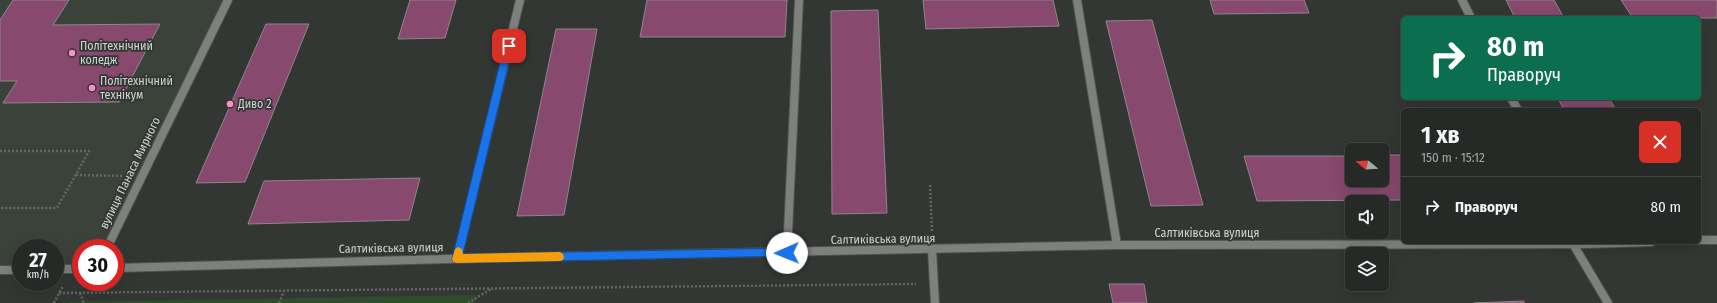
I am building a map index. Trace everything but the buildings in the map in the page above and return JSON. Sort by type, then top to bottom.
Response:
[{"type":"street","name":"вулиця Панаса Мирного","points":[[111,239],[228,0]]},
{"type":"street","points":[[457,259],[520,0]]},
{"type":"street","points":[[787,253],[798,0]]},
{"type":"street","points":[[1077,0],[1116,245]]},
{"type":"street","points":[[1462,0],[1470,16]]},
{"type":"street","points":[[1701,240],[1717,240]]},
{"type":"street","points":[[1573,244],[1608,303]]},
{"type":"street","name":"Салтиківська вулиця","points":[[124,268],[1116,245],[1573,244]]},
{"type":"street","points":[[932,250],[934,303]]},
{"type":"street","points":[[0,270],[12,270]]},
{"type":"path","points":[[0,151],[89,151],[57,208],[0,208]]},
{"type":"path","points":[[76,175],[142,176]]},
{"type":"path","points":[[930,186],[932,250]]},
{"type":"path","points":[[59,294],[934,284]]},
{"type":"path","points":[[468,303],[492,288]]},
{"type":"path","points":[[279,303],[284,291]]},
{"type":"path","points":[[80,293],[84,303]]},
{"type":"shaded area","name":"Політехнічний технікум","points":[[0,0],[228,0],[111,239],[72,239],[72,269],[64,269],[64,239],[12,239],[12,270],[0,270]]},
{"type":"green space","points":[[477,295],[475,303],[69,303],[69,302]]},
{"type":"slow traffic","points":[[458,252],[457,259],[560,257]]},
{"type":"place","name":"Політехнічний коледж","points":[[72,53]]},
{"type":"place","name":"Політехнічний технікум","points":[[92,88]]},
{"type":"place","name":"Диво 2","points":[[230,104]]},
{"type":"route","points":[[509,46],[457,259],[787,253]]}]
